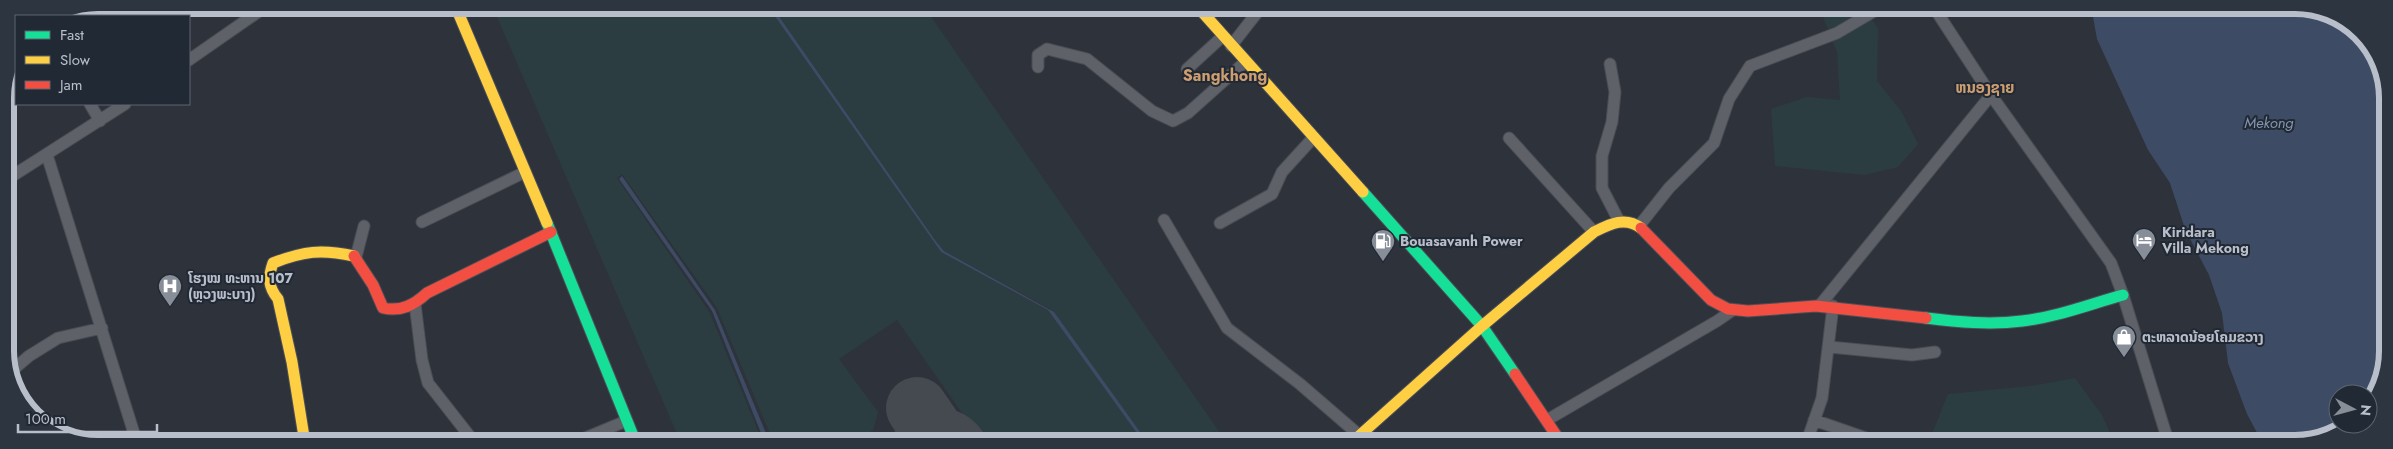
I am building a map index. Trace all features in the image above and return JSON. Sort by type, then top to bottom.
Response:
[{"type":"street","points":[[190,59],[255,14]]},
{"type":"street","points":[[459,14],[551,232],[632,435]]},
{"type":"street","points":[[1203,14],[1482,326],[1556,435]]},
{"type":"street","points":[[1231,46],[1257,14]]},
{"type":"street","points":[[1639,226],[1670,188],[1714,143],[1729,99],[1750,66],[1837,33],[1869,14]]},
{"type":"street","points":[[1938,14],[1991,95],[2111,263],[2123,295],[2166,435]]},
{"type":"street","points":[[1187,69],[1222,37]]},
{"type":"street","points":[[1038,67],[1038,55],[1046,49],[1087,59],[1152,111],[1173,121],[1188,113],[1246,62]]},
{"type":"street","points":[[1610,64],[1616,92],[1612,122],[1602,156],[1602,188],[1619,221]]},
{"type":"street","points":[[1820,305],[1991,95]]},
{"type":"street","points":[[91,105],[100,121]]},
{"type":"street","points":[[14,175],[124,105]]},
{"type":"street","points":[[1220,223],[1272,194],[1282,172],[1313,138]]},
{"type":"street","points":[[1509,138],[1594,232]]},
{"type":"street","points":[[47,155],[102,328],[110,363],[134,435]]},
{"type":"street","points":[[422,222],[525,172]]},
{"type":"street","points":[[1164,220],[1227,328],[1300,384],[1359,435],[1482,326],[1594,232],[1619,221],[1639,226],[1718,307],[1733,310],[1820,305],[1976,323],[2009,322],[2045,317],[2123,295]]},
{"type":"street","points":[[364,226],[356,257],[373,285],[383,308],[392,310],[415,304],[427,293],[551,232]]},
{"type":"street","points":[[303,435],[292,362],[278,299],[270,286],[269,272],[273,264],[298,253],[314,250],[321,249],[356,257]]},
{"type":"street","points":[[415,304],[422,360],[428,383],[469,435]]},
{"type":"street","points":[[1809,435],[1822,398],[1830,347],[1833,306]]},
{"type":"street","points":[[1547,420],[1717,322],[1733,310]]},
{"type":"street","points":[[15,368],[29,356],[58,338],[102,328]]},
{"type":"street","points":[[1830,347],[1912,355],[1935,352]]},
{"type":"street","points":[[1814,420],[1856,435]]},
{"type":"street","points":[[592,435],[626,421]]},
{"type":"shaded area","points":[[496,14],[773,14],[941,252],[1048,310],[1138,435],[977,435],[897,320],[839,359],[878,412],[873,430],[866,435],[771,435],[717,308],[622,174],[617,178],[710,313],[760,435],[678,435]]},
{"type":"shaded area","points":[[777,14],[929,14],[1221,435],[1142,435],[1050,309],[944,251]]},
{"type":"shaded area","points":[[1819,14],[1868,14],[1878,29],[1877,81],[1901,111],[1918,144],[1898,167],[1865,175],[1775,166],[1771,109],[1807,97],[1840,100],[1837,52],[1823,17]]},
{"type":"shaded area","points":[[2075,378],[2102,415],[2111,435],[1932,435],[1948,394],[2030,386]]},
{"type":"water","points":[[773,14],[777,14],[944,251],[1054,312],[1142,435],[1138,435],[1048,310],[941,252]]},
{"type":"water","name":"Mekong","points":[[2092,14],[2306,14],[2332,22],[2355,38],[2362,47],[2375,71],[2379,98],[2379,362],[2373,384],[2328,384],[2328,428],[2311,434],[2258,435],[2247,414],[2228,363],[2222,313],[2209,275],[2185,229],[2170,183],[2148,150],[2097,39]]},
{"type":"water","points":[[622,176],[715,310],[767,435],[762,435],[712,311],[619,179]]},
{"type":"taxiway","points":[[908,435],[918,426],[938,421],[949,422],[959,426],[969,435]]},
{"type":"runway","points":[[917,408],[936,435]]},
{"type":"traffic: fast","points":[[1363,192],[1482,326],[1515,374]]},
{"type":"traffic: fast","points":[[547,223],[633,435]]},
{"type":"traffic: fast","points":[[1926,318],[1998,323],[2022,321],[2061,313],[2123,295]]},
{"type":"traffic: slow","points":[[459,14],[547,223]]},
{"type":"traffic: slow","points":[[1204,14],[1363,192]]},
{"type":"traffic: slow","points":[[1360,435],[1482,326],[1594,232],[1618,222],[1629,222],[1641,228]]},
{"type":"traffic: slow","points":[[304,435],[292,362],[278,299],[272,290],[270,282],[271,268],[273,263],[313,252],[332,252],[354,256]]},
{"type":"traffic: jam","points":[[1641,228],[1711,300],[1728,309],[1748,311],[1816,306],[1926,318]]},
{"type":"traffic: jam","points":[[354,256],[373,285],[383,308],[396,309],[412,304],[427,293],[551,232]]},
{"type":"traffic: jam","points":[[1515,374],[1556,435]]},
{"type":"place","name":"Kiridara Villa Mekong","points":[[2144,261]]},
{"type":"place","name":"Bouasavanh Power","points":[[1383,262]]},
{"type":"place","name":"ໂຮງໝ ທະຫານ 107 (ຫຼວງພະບາງ)","points":[[170,307]]},
{"type":"place","name":"ຕະຫລາດນ້ອຍໂຄມຂວາງ","points":[[2124,358]]},
{"type":"district","name":"Sangkhong","points":[[1225,75]]},
{"type":"district","name":"ຫນອງຊາຍ","points":[[1985,88]]}]
